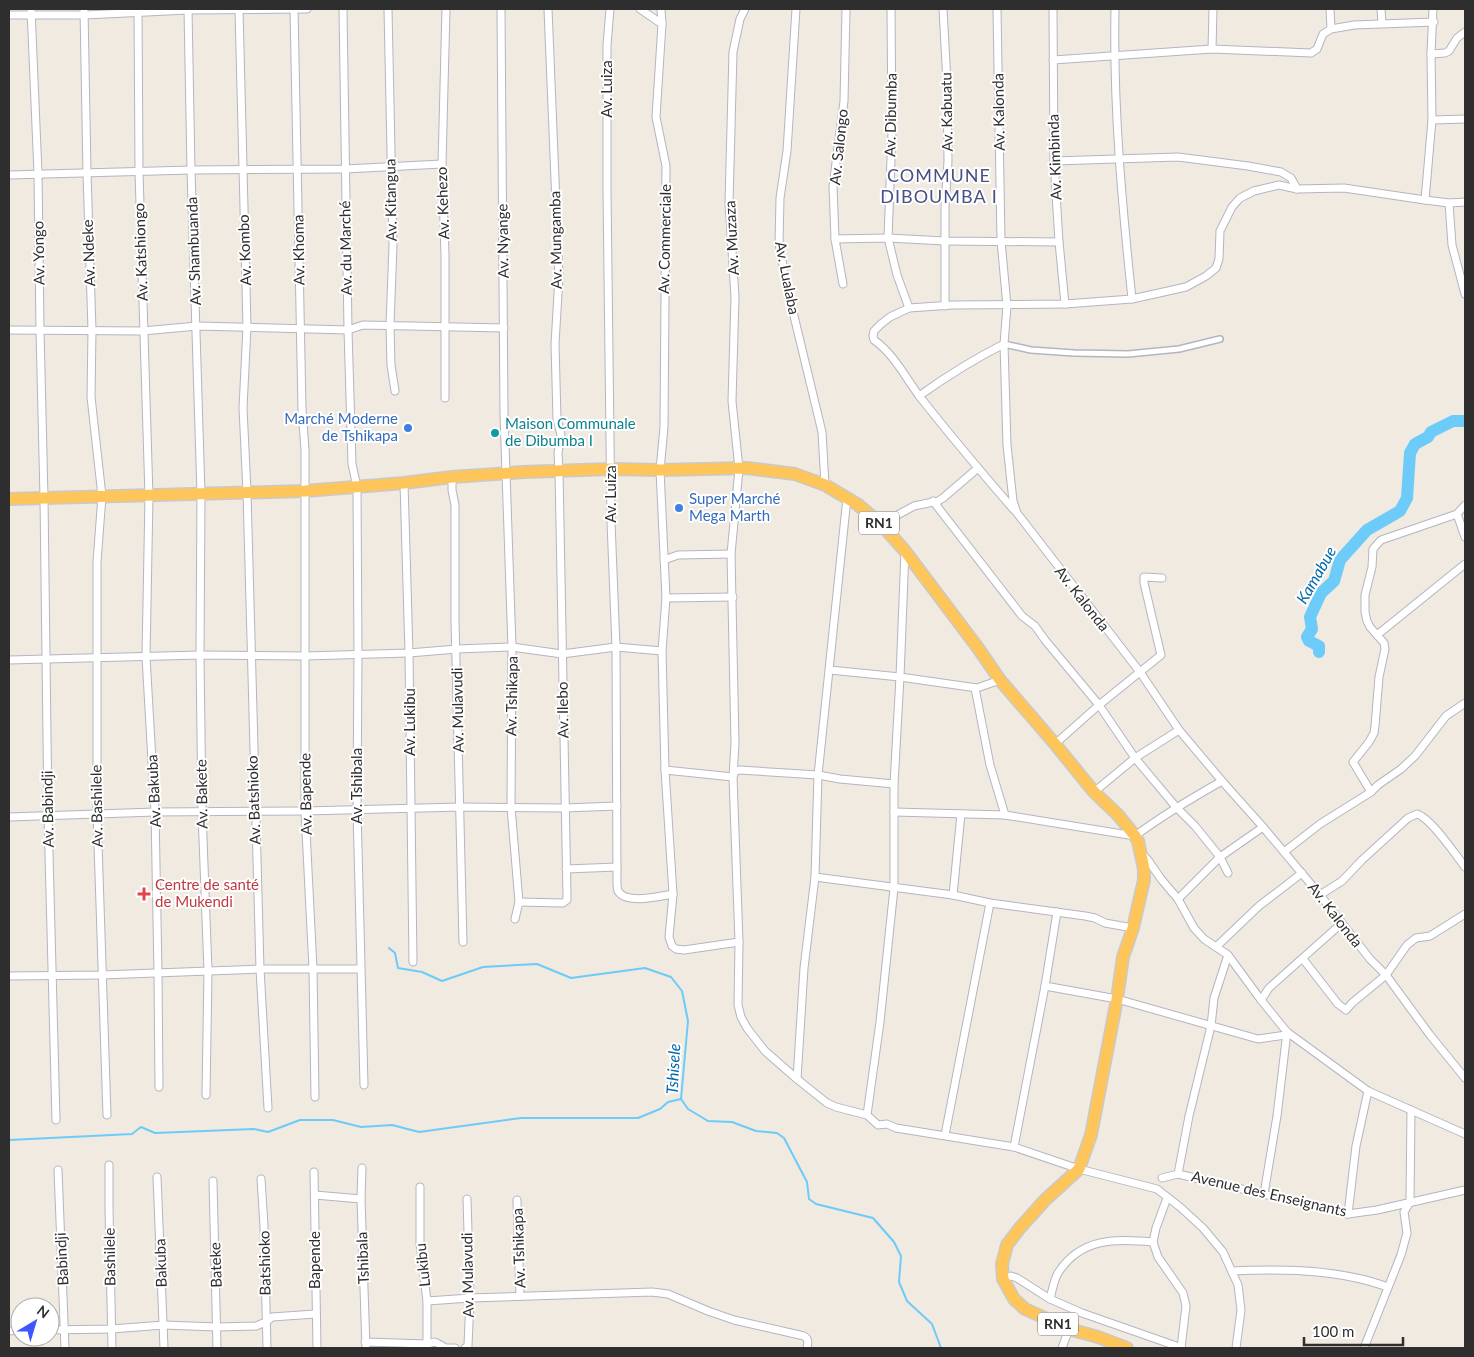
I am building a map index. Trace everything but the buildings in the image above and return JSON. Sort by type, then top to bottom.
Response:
[{"type":"highway","name":"RN1","points":[[9,499],[305,491],[506,473],[611,469],[747,468],[795,474],[825,484],[866,511],[906,551],[1000,680],[1094,792],[1135,836],[1140,849],[1144,880],[1133,928],[1123,957],[1117,1000],[1091,1135],[1079,1169],[1045,1200],[1019,1229],[1007,1245],[1002,1264],[1003,1279],[1014,1299],[1025,1309],[1069,1329],[1128,1348]]},
{"type":"street","name":"Av. Khoma","points":[[294,9],[305,491]]},
{"type":"street","points":[[9,15],[31,11],[307,9]]},
{"type":"street","name":"Av. du Marché","points":[[343,9],[348,330],[352,464],[357,487]]},
{"type":"street","name":"Av. Kitangua","points":[[388,9],[393,245],[390,325],[394,391]]},
{"type":"street","name":"Av. Kehezo","points":[[445,398],[445,255],[442,164],[446,9]]},
{"type":"street","name":"Av. Nyange","points":[[501,9],[506,473]]},
{"type":"street","name":"Av. Mungamba","points":[[548,9],[559,278],[555,344],[557,419],[561,435],[558,454],[560,471]]},
{"type":"street","name":"Av. Luiza","points":[[610,9],[607,45],[607,190],[611,522],[616,648],[617,883],[619,891],[624,896],[634,900],[673,894]]},
{"type":"street","points":[[640,9],[662,24]]},
{"type":"street","name":"Av. Commerciale","points":[[662,9],[656,118],[666,166],[664,427],[660,470],[666,598],[662,650],[673,894],[669,937],[672,946],[676,949],[684,950],[739,942]]},
{"type":"street","name":"Av. Muzaza","points":[[745,9],[740,19],[733,52],[729,204],[735,297],[732,401],[739,469],[731,554],[735,743],[733,777],[739,942],[738,1005],[741,1017],[765,1051],[797,1079],[827,1102],[836,1107],[867,1115],[878,1125],[887,1124],[896,1128],[1014,1147],[1079,1169],[1157,1189],[1203,1228],[1223,1252],[1238,1285],[1241,1310],[1236,1348]]},
{"type":"street","name":"Av. Lualaba","points":[[796,9],[787,151],[780,198],[779,244],[787,287],[822,432],[825,484]]},
{"type":"street","name":"Av. Salongo","points":[[843,284],[835,238],[833,186],[844,101],[846,9]]},
{"type":"street","name":"Av. Dibumba","points":[[891,9],[892,132],[888,238],[897,275],[910,308]]},
{"type":"street","name":"Av. Kabuatu","points":[[943,9],[947,82],[948,161],[945,306]]},
{"type":"street","name":"Av. Kalonda","points":[[997,9],[1001,241],[1007,306],[1004,344],[1007,445],[1013,501],[1017,513],[1140,672],[1179,730],[1264,827],[1370,959],[1386,975],[1430,1035],[1465,1078]]},
{"type":"street","name":"Av. Kimbinda","points":[[1053,9],[1054,161],[1065,304]]},
{"type":"street","points":[[1115,9],[1114,56],[1118,159],[1132,299]]},
{"type":"street","points":[[1212,49],[1213,9]]},
{"type":"street","points":[[1330,9],[1331,29]]},
{"type":"street","points":[[1381,9],[1382,23]]},
{"type":"street","points":[[1426,200],[1432,120],[1431,54],[1434,9]]},
{"type":"street","name":"Av. Shambuanda","points":[[188,10],[201,494]]},
{"type":"street","name":"Av. Kombo","points":[[239,10],[247,327],[242,408],[247,492]]},
{"type":"street","name":"Av. Yongo","points":[[31,11],[38,173],[44,498]]},
{"type":"street","name":"Av. Katshiongo","points":[[138,11],[139,172],[149,496]]},
{"type":"street","name":"Av. Ndeke","points":[[84,12],[92,330],[91,397],[102,496]]},
{"type":"street","points":[[1053,60],[1212,49],[1311,53],[1317,49],[1323,34],[1331,29],[1382,23],[1434,22]]},
{"type":"street","points":[[1431,54],[1445,53],[1457,38],[1465,32]]},
{"type":"street","points":[[1432,120],[1465,119]]},
{"type":"street","points":[[1054,161],[1178,157],[1254,166],[1286,174],[1291,178],[1297,189]]},
{"type":"street","points":[[9,175],[191,170],[345,169],[442,164]]},
{"type":"street","points":[[1017,513],[920,396],[885,348],[874,340],[874,331],[890,317],[910,308],[1065,304],[1132,299],[1186,287],[1216,268],[1219,259],[1220,231],[1232,208],[1240,198],[1254,191],[1280,185],[1297,189],[1344,188],[1449,203],[1465,202]]},
{"type":"street","points":[[1449,203],[1452,245],[1465,294]]},
{"type":"street","points":[[835,238],[1059,242]]},
{"type":"street","points":[[9,330],[144,331],[197,326],[348,330],[363,325],[504,328]]},
{"type":"street","points":[[920,396],[950,374],[1004,344],[1031,350],[1128,354],[1180,350],[1220,339]]},
{"type":"street","points":[[881,524],[914,506],[938,501],[978,468]]},
{"type":"street","name":"Av. Ilebo","points":[[519,902],[566,902],[560,471]]},
{"type":"street","name":"Av. Tshikapa","points":[[506,473],[512,647],[510,807],[519,902],[515,919]]},
{"type":"street","name":"Av. Mulavudi","points":[[452,477],[463,942]]},
{"type":"street","name":"Av. Lukibu","points":[[404,483],[409,653],[413,962]]},
{"type":"street","name":"Av. Tshibala","points":[[357,487],[357,810],[364,1085]]},
{"type":"street","name":"Av. Bapende","points":[[305,491],[305,811],[313,969],[315,1097]]},
{"type":"street","name":"Av. Batshioko","points":[[247,492],[254,811],[268,1108]]},
{"type":"street","name":"Av. Bakete","points":[[201,494],[200,655],[202,812],[208,972],[206,1094]]},
{"type":"street","name":"Av. Bashilele","points":[[102,496],[97,562],[97,814],[108,1116]]},
{"type":"street","name":"Av. Bakuba","points":[[149,496],[146,658],[155,812],[158,1087]]},
{"type":"street","name":"Av. Babindji","points":[[44,498],[48,816],[56,1120]]},
{"type":"street","points":[[797,1079],[804,968],[815,877],[818,775],[847,498]]},
{"type":"street","points":[[934,501],[1022,616],[1035,626],[1099,705],[1135,758],[1220,857],[1228,873]]},
{"type":"street","points":[[1370,792],[1353,762],[1374,733],[1379,677],[1385,649],[1384,643],[1370,627],[1365,612],[1365,595],[1372,567],[1373,549],[1381,540],[1457,514],[1465,505]]},
{"type":"street","points":[[1457,514],[1465,537]]},
{"type":"street","points":[[867,1115],[880,1022],[894,888],[894,784],[906,551]]},
{"type":"street","points":[[664,560],[678,555],[731,554]]},
{"type":"street","points":[[1377,635],[1465,564]]},
{"type":"street","points":[[1055,744],[1160,655],[1144,577],[1162,578]]},
{"type":"street","points":[[666,598],[732,597]]},
{"type":"street","points":[[9,660],[146,658],[200,655],[305,656],[409,653],[512,647],[562,654],[616,648],[662,650]]},
{"type":"street","points":[[830,670],[900,677],[975,688],[1000,680]]},
{"type":"street","points":[[975,688],[990,765],[1004,815]]},
{"type":"street","points":[[1284,852],[1320,824],[1370,792],[1401,769],[1415,756],[1446,716],[1465,703]]},
{"type":"street","points":[[1094,792],[1135,758],[1179,730]]},
{"type":"street","points":[[666,770],[733,777],[735,772],[740,770],[818,775],[894,784]]},
{"type":"street","points":[[894,812],[1004,815],[1135,836],[1176,807],[1222,781]]},
{"type":"street","points":[[9,817],[155,812],[617,806]]},
{"type":"street","points":[[953,895],[961,814]]},
{"type":"street","points":[[1320,895],[1342,881],[1408,818],[1417,814],[1425,817],[1465,867]]},
{"type":"street","points":[[1178,899],[1220,857],[1264,827]]},
{"type":"street","points":[[1140,849],[1178,899],[1194,928],[1204,938],[1228,955],[1287,1034],[1368,1091],[1465,1134]]},
{"type":"street","points":[[566,869],[617,867]]},
{"type":"street","points":[[1216,947],[1259,906],[1302,873]]},
{"type":"street","points":[[815,877],[953,895],[990,903],[1095,918],[1105,923],[1133,928]]},
{"type":"street","points":[[945,1135],[990,903]]},
{"type":"street","points":[[1014,1147],[1045,986],[1057,912]]},
{"type":"street","points":[[1303,959],[1338,1004],[1346,1010],[1386,975],[1407,945],[1416,938],[1430,936],[1465,914]]},
{"type":"street","points":[[1261,1000],[1269,988],[1342,923]]},
{"type":"street","points":[[1178,1174],[1188,1116],[1211,1026],[1214,998],[1228,955]]},
{"type":"street","points":[[9,976],[102,975],[260,969],[360,969]]},
{"type":"street","points":[[1045,986],[1117,1000],[1258,1039],[1287,1034]]},
{"type":"street","points":[[1264,1194],[1278,1116],[1287,1034]]},
{"type":"street","points":[[1348,1214],[1356,1146],[1368,1091]]},
{"type":"street","points":[[1364,1348],[1401,1254],[1407,1233],[1404,1212],[1410,1202],[1411,1110]]},
{"type":"street","name":"Bashilele","points":[[109,1165],[112,1348]]},
{"type":"street","name":"Tshibala","points":[[362,1168],[361,1199],[365,1345]]},
{"type":"street","name":"Babindji","points":[[58,1170],[65,1348]]},
{"type":"street","name":"Bapende","points":[[314,1172],[317,1348]]},
{"type":"street","name":"Avenue des Enseignants","points":[[1162,1178],[1178,1174],[1348,1214],[1377,1210],[1465,1190]]},
{"type":"street","name":"Bakuba","points":[[157,1177],[164,1348]]},
{"type":"street","name":"Batshioko","points":[[261,1179],[264,1226],[266,1348]]},
{"type":"street","name":"Bateke","points":[[213,1181],[217,1348]]},
{"type":"street","name":"Lukibu","points":[[420,1187],[420,1242],[427,1301],[427,1344]]},
{"type":"street","points":[[315,1195],[361,1199]]},
{"type":"street","points":[[1003,1279],[1010,1276],[1017,1278],[1050,1299],[1082,1313],[1181,1348],[1186,1306],[1182,1292],[1158,1257],[1153,1242],[1167,1198]]},
{"type":"street","name":"Av. Mulavudi","points":[[465,1348],[468,1346],[470,1298],[467,1199]]},
{"type":"street","name":"Av. Tshikapa","points":[[517,1200],[520,1296]]},
{"type":"street","points":[[1050,1299],[1057,1274],[1069,1259],[1090,1245],[1114,1240],[1153,1242]]},
{"type":"street","points":[[1232,1271],[1308,1271],[1362,1279],[1388,1287]]},
{"type":"street","points":[[427,1301],[652,1292],[668,1294],[734,1320],[804,1336],[808,1341],[807,1348]]},
{"type":"street","points":[[60,1330],[164,1325],[256,1326],[272,1317],[315,1314]]},
{"type":"street","points":[[1062,1348],[1069,1329]]},
{"type":"street","points":[[365,1345],[427,1344],[435,1342],[446,1348],[455,1348]]},
{"type":"waterway","name":"Kamabue","points":[[1319,652],[1319,646],[1309,641],[1307,637],[1312,629],[1310,617],[1321,593],[1334,581],[1340,560],[1367,530],[1400,511],[1407,498],[1410,453],[1415,444],[1428,437],[1431,432],[1453,421],[1465,421]]},
{"type":"waterway","name":"Tshisele","points":[[389,948],[395,953],[398,968],[422,972],[442,981],[483,967],[537,964],[571,978],[645,968],[671,977],[682,991],[688,1021],[681,1099],[688,1109],[708,1121],[732,1122],[756,1131],[777,1133],[784,1138],[807,1182],[809,1199],[816,1204],[873,1218],[894,1242],[901,1256],[899,1282],[907,1301],[932,1324],[941,1348]]},
{"type":"waterway","points":[[9,1140],[132,1134],[141,1127],[155,1133],[254,1129],[268,1132],[300,1120],[333,1120],[361,1127],[392,1125],[419,1132],[521,1118],[638,1118],[660,1109],[668,1102],[681,1099]]},
{"type":"place","name":"Marché Moderne de Tshikapa","points":[[408,428]]},
{"type":"place","name":"Maison Communale de Dibumba I","points":[[495,433]]},
{"type":"place","name":"Super Marché Mega Marth","points":[[679,508]]},
{"type":"place","name":"Centre de santé de Mukendi","points":[[144,894]]},
{"type":"district","name":"COMMUNE DIBOUMBA I","points":[[939,186]]}]
